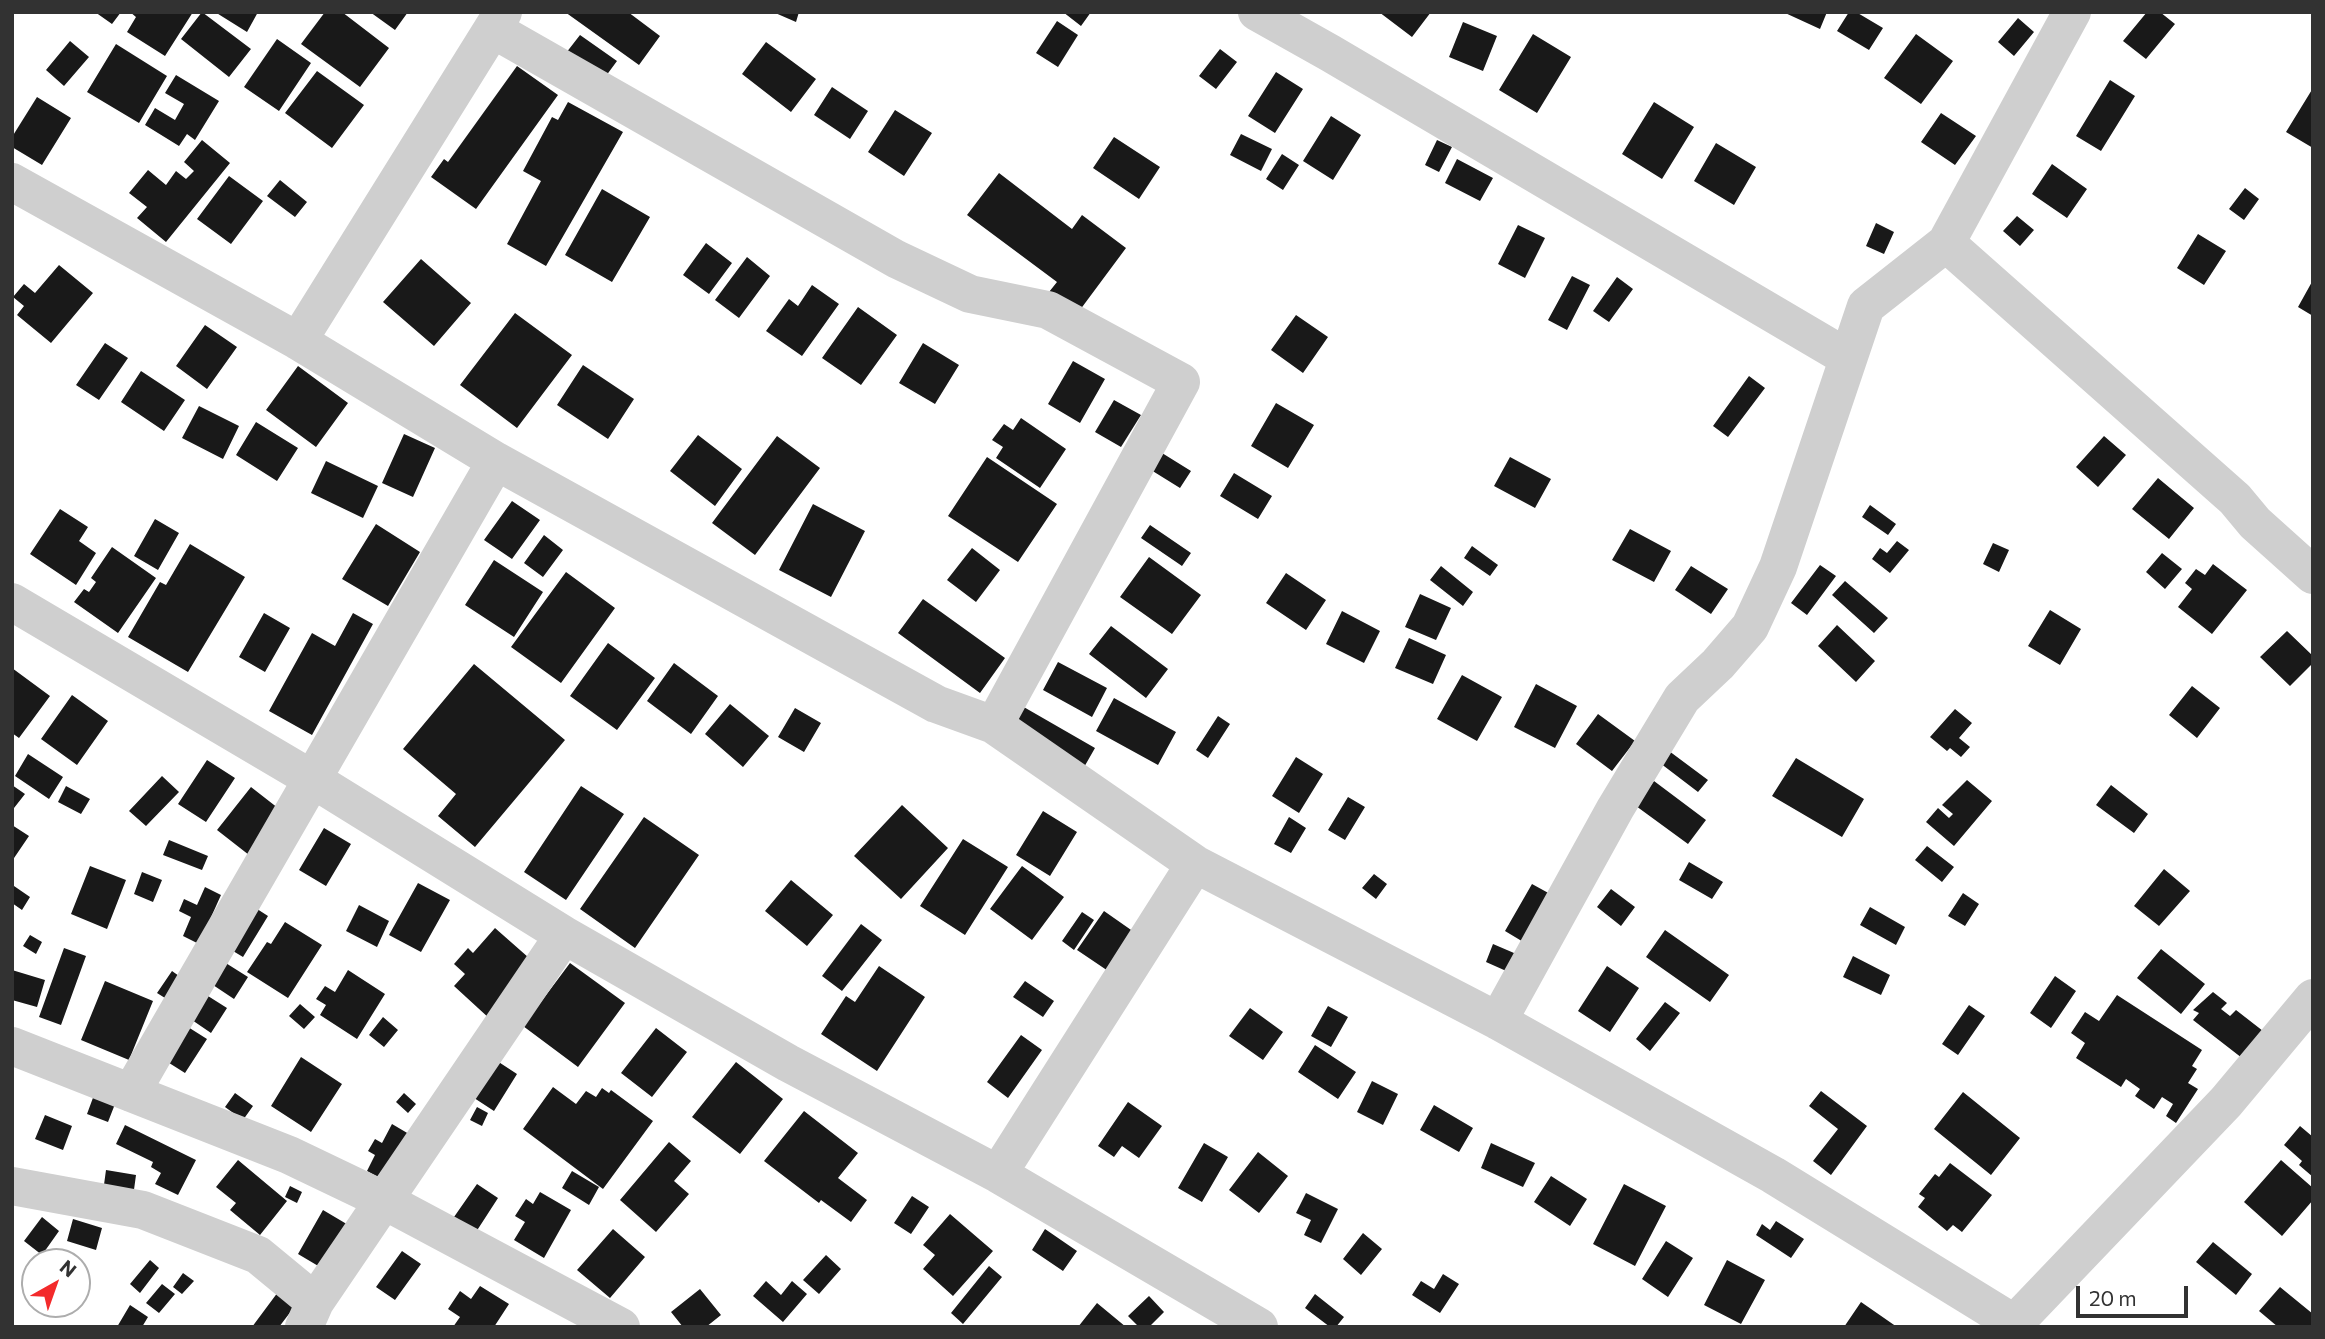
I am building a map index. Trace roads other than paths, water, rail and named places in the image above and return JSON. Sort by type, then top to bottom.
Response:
[{"type":"street","points":[[1256,12],[1331,52],[1848,358]]},
{"type":"street","points":[[1498,1021],[1615,809],[1682,698],[1718,664],[1750,627],[1778,567],[1866,306],[1946,243],[2072,12]]},
{"type":"street","points":[[298,341],[499,21],[896,259],[970,294],[1048,310],[1181,382],[994,725]]},
{"type":"street","points":[[12,181],[298,341],[496,461],[936,704],[994,725],[1195,864],[1498,1021],[1773,1175],[2015,1326],[2226,1102],[2313,998]]},
{"type":"street","points":[[1946,243],[2235,499],[2255,523],[2313,575]]},
{"type":"street","points":[[131,1093],[496,461]]},
{"type":"street","points":[[12,601],[312,779],[564,935],[788,1063],[998,1174],[1259,1327]]},
{"type":"street","points":[[998,1174],[1195,864]]},
{"type":"street","points":[[12,1186],[143,1210],[258,1255],[310,1315],[383,1200],[564,935]]},
{"type":"street","points":[[12,1046],[289,1154],[383,1200],[621,1327]]}]
